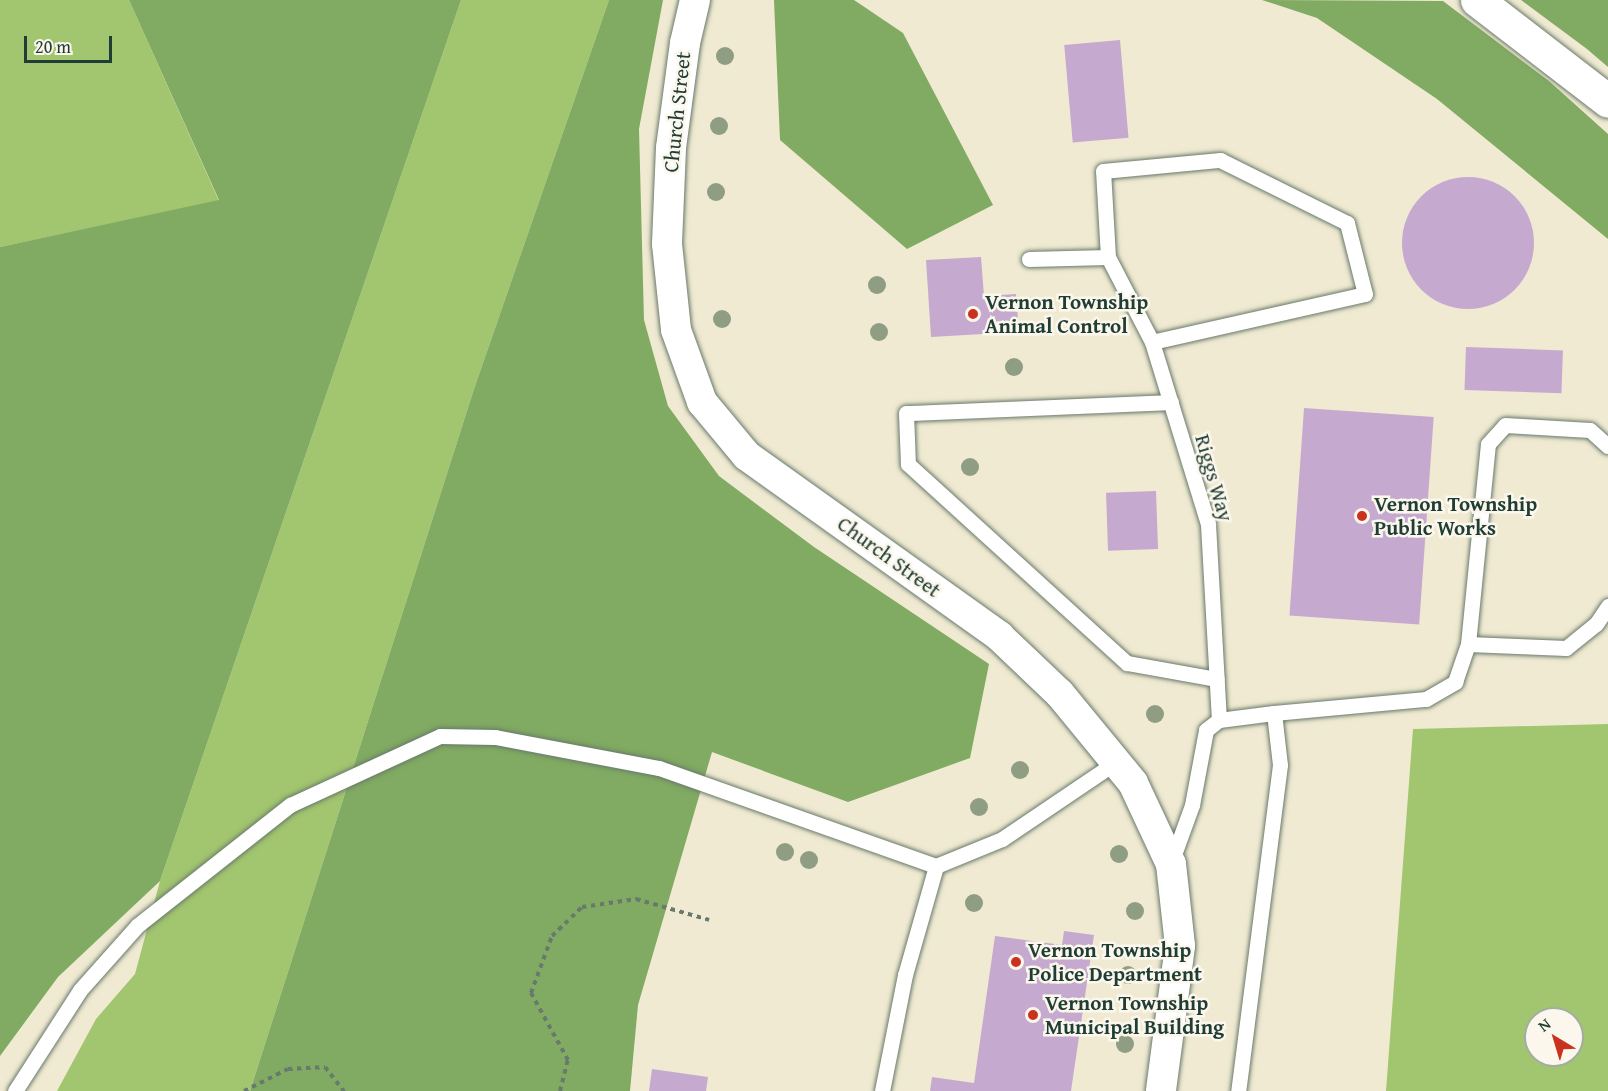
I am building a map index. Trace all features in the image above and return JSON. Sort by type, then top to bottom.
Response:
[{"type":"street","name":"Church Street","points":[[695,0],[685,43],[671,148],[667,244],[676,330],[702,402],[747,456],[999,636],[1060,694],[1133,783],[1171,864],[1180,946],[1161,1091]]},
{"type":"street","points":[[1477,0],[1608,101]]},
{"type":"lane","points":[[1029,259],[1108,257],[1103,171],[1220,160],[1347,223],[1365,294],[1152,342]]},
{"type":"lane","name":"Riggs Way","points":[[1108,257],[1152,342],[1208,524],[1219,720]]},
{"type":"lane","points":[[1171,402],[906,413],[908,464],[1127,663],[1217,679]]},
{"type":"lane","points":[[1171,864],[1192,805],[1206,730],[1219,720],[1426,699],[1455,682],[1468,644],[1488,444],[1505,425],[1590,430],[1608,446]]},
{"type":"lane","points":[[1468,644],[1566,648],[1596,624],[1608,606]]},
{"type":"lane","points":[[1238,1091],[1280,765],[1274,713]]},
{"type":"lane","points":[[15,1091],[80,990],[138,926],[173,896],[290,805],[440,736],[495,737],[659,768],[936,866],[1002,839],[1116,762]]},
{"type":"lane","points":[[882,1091],[905,975],[936,866]]},
{"type":"path","points":[[561,1091],[568,1060],[531,993],[552,936],[582,907],[636,899],[709,920]]},
{"type":"path","points":[[244,1091],[288,1070],[325,1067],[344,1091]]},
{"type":"green space","points":[[0,0],[129,0],[219,201],[0,247]]},
{"type":"green space","points":[[129,0],[461,0],[160,881],[58,977],[0,1056],[0,247],[219,200]]},
{"type":"green space","points":[[461,0],[609,0],[474,389],[250,1091],[57,1091],[96,1019],[135,974],[160,881]]},
{"type":"green space","points":[[609,0],[663,0],[639,129],[644,320],[668,406],[719,476],[814,547],[989,664],[970,758],[848,802],[712,752],[638,1005],[630,1091],[250,1091],[474,389]]},
{"type":"green space","points":[[774,0],[854,0],[903,33],[993,205],[907,249],[780,140]]},
{"type":"green space","points":[[1262,0],[1443,1],[1549,81],[1608,134],[1608,239],[1437,99],[1317,18]]},
{"type":"green space","points":[[1521,0],[1608,0],[1608,67],[1587,49]]},
{"type":"green space","points":[[1608,724],[1608,1091],[1386,1091],[1413,729]]},
{"type":"building","points":[[1120,40],[1129,138],[1073,143],[1064,45]]},
{"type":"building","points":[[1468,177],[1493,182],[1515,196],[1529,218],[1534,243],[1529,268],[1515,290],[1493,304],[1468,309],[1443,304],[1421,290],[1407,268],[1402,243],[1407,218],[1421,196],[1443,182]]},
{"type":"building","name":"Vernon Township Animal Control","points":[[981,257],[984,296],[1016,294],[1019,332],[931,337],[926,260]]},
{"type":"building","points":[[1466,347],[1563,350],[1561,393],[1464,390]]},
{"type":"building","name":"Vernon Township Public Works","points":[[1304,408],[1434,417],[1419,625],[1289,615]]},
{"type":"building","points":[[1156,491],[1158,549],[1108,551],[1106,493]]},
{"type":"building","name":"Vernon Township Municipal Building","points":[[1064,931],[1094,935],[1071,1091],[930,1091],[932,1077],[974,1083],[995,936],[1062,945]]},
{"type":"building","points":[[652,1069],[708,1077],[706,1091],[649,1091]]},
{"type":"place","name":"Vernon Township Animal Control","points":[[973,314]]},
{"type":"place","name":"Vernon Township Public Works","points":[[1362,516]]},
{"type":"place","name":"Vernon Township Police Department","points":[[1016,962]]},
{"type":"place","name":"Vernon Township Municipal Building","points":[[1033,1015]]}]
